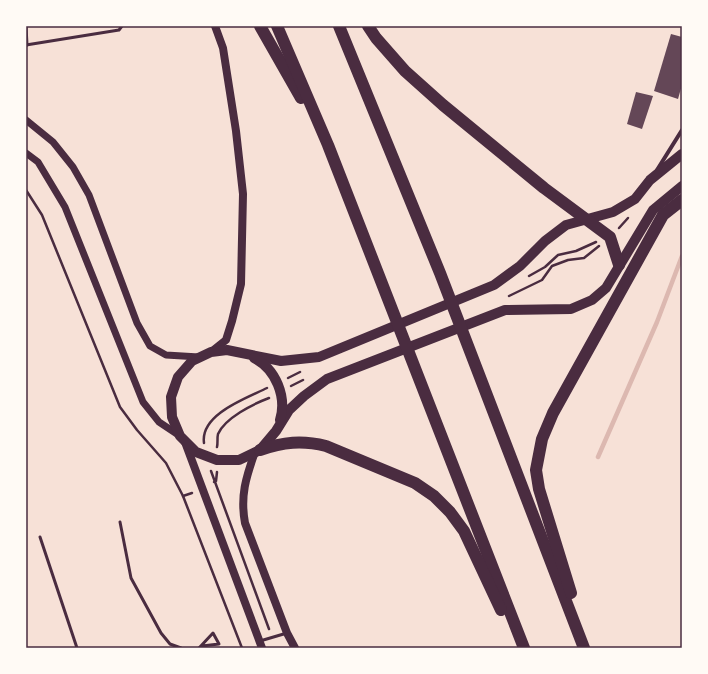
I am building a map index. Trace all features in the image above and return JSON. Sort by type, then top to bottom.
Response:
[{"type":"highway","points":[[260,26],[328,145]]},
{"type":"highway","points":[[277,26],[328,145],[387,293],[524,648]]},
{"type":"highway","points":[[339,26],[440,273],[584,648]]},
{"type":"highway","points":[[368,26],[376,38],[405,71],[443,105],[610,237],[619,265]]},
{"type":"highway","points":[[588,648],[539,490],[536,470],[539,450],[544,431],[663,215],[682,200]]},
{"type":"highway","points":[[258,451],[286,443],[299,442],[326,446],[415,483],[434,496],[450,512],[464,531],[519,648]]},
{"type":"main road","points":[[216,26],[222,48],[236,131],[243,194],[241,284],[226,340],[211,352],[192,361],[178,377],[171,397],[172,417],[182,439],[261,645]]},
{"type":"main road","points":[[211,352],[227,350],[243,352],[281,361],[319,357],[494,285],[520,266],[545,241],[566,225],[585,218],[612,212],[635,199],[650,180],[682,154]]},
{"type":"main road","points":[[295,648],[287,633],[246,523],[243,511],[243,486],[258,451],[276,431],[289,410],[304,396],[327,379],[505,310],[571,309],[592,300],[606,288],[653,210],[682,186]]},
{"type":"main road","points":[[243,352],[260,361],[274,375],[282,399],[282,412],[276,431]]},
{"type":"main road","points":[[182,439],[196,452],[217,460],[239,460],[258,451]]},
{"type":"street","points":[[26,120],[53,142],[73,167],[89,195],[137,324],[150,346],[166,355],[202,357]]},
{"type":"street","points":[[650,180],[682,130]]},
{"type":"street","points":[[26,153],[38,162],[65,207],[143,402],[159,422],[182,439]]},
{"type":"lane","points":[[26,26],[26,45],[119,30],[122,26]]},
{"type":"lane","points":[[120,522],[131,578],[161,633],[170,644],[181,648]]},
{"type":"lane","points":[[40,537],[77,648]]},
{"type":"lane","points":[[213,633],[220,644],[201,647],[213,633]]},
{"type":"lane","points":[[261,645],[273,637],[287,633]]},
{"type":"path","points":[[26,190],[42,215],[120,407],[137,430],[166,463],[183,496],[242,648]]},
{"type":"path","points":[[206,456],[214,482],[273,637]]},
{"type":"building","points":[[671,34],[682,37],[682,85],[678,99],[654,91]]},
{"type":"building","points":[[636,92],[653,96],[642,129],[627,124]]},
{"type":"waterway","points":[[598,457],[657,322],[682,256]]}]
